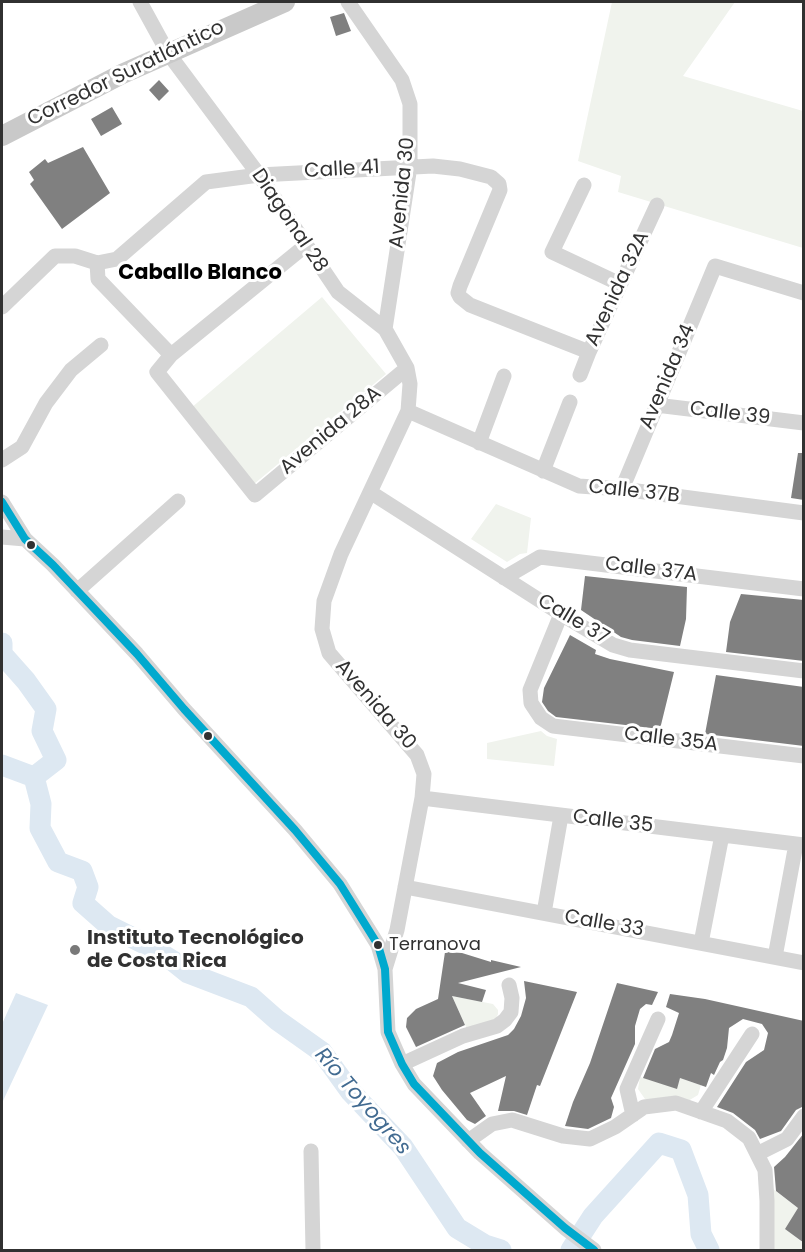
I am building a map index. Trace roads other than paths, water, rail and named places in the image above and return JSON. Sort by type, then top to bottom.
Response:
[{"type":"main road","name":"Corredor Suratlántico","points":[[2,136],[97,86],[285,2]]},
{"type":"street","name":"Diagonal 28","points":[[140,2],[168,53],[259,175],[338,292],[385,329],[407,368],[410,384]]},
{"type":"street","name":"Avenida 30","points":[[348,2],[402,80],[410,104],[410,166],[385,329]]},
{"type":"street","name":"Calle 41","points":[[97,262],[117,259],[207,182],[259,175],[410,166],[460,169],[495,180],[500,190],[458,292],[464,302],[589,352]]},
{"type":"street","points":[[584,185],[552,252],[620,284]]},
{"type":"street","name":"Avenida 32A","points":[[580,375],[657,205]]},
{"type":"street","points":[[2,308],[54,256],[75,256],[97,262],[98,279],[171,355],[305,246]]},
{"type":"street","name":"Avenida 34","points":[[622,489],[715,266],[804,293]]},
{"type":"street","points":[[2,460],[22,447],[46,403],[71,370],[101,345]]},
{"type":"street","name":"Avenida 28A","points":[[171,355],[157,372],[255,495],[407,368]]},
{"type":"street","points":[[478,443],[504,376]]},
{"type":"street","name":"Avenida 30","points":[[386,969],[397,930],[422,798],[424,774],[417,755],[329,653],[322,629],[324,601],[341,554],[408,411],[410,384]]},
{"type":"street","points":[[543,471],[570,402]]},
{"type":"street","name":"Calle 39","points":[[656,405],[804,423]]},
{"type":"street","name":"Calle 37B","points":[[408,411],[579,486],[622,489],[804,513]]},
{"type":"street","name":"Calle 37","points":[[370,492],[561,614],[621,648],[804,671]]},
{"type":"street","points":[[77,591],[178,501]]},
{"type":"street","points":[[2,502],[25,539],[77,591],[296,830],[340,884],[378,945],[386,969],[388,1032],[414,1084],[468,1141],[565,1228],[591,1248]]},
{"type":"street","points":[[2,537],[25,539]]},
{"type":"street","name":"Calle 37A","points":[[504,578],[540,557],[804,589]]},
{"type":"street","name":"Calle 35A","points":[[561,614],[530,690],[531,703],[541,718],[553,726],[804,756]]},
{"type":"street","name":"Calle 35","points":[[422,798],[800,845]]},
{"type":"street","points":[[544,913],[561,816]]},
{"type":"street","points":[[701,943],[722,835]]},
{"type":"street","points":[[775,957],[800,845]]},
{"type":"street","name":"Calle 33","points":[[405,887],[804,963]]},
{"type":"street","points":[[402,1064],[463,1036],[496,1026],[505,1020],[511,1012],[512,998],[509,985]]},
{"type":"street","points":[[633,1115],[627,1089],[658,1019]]},
{"type":"street","points":[[701,1112],[752,1034]]},
{"type":"street","points":[[468,1141],[492,1124],[512,1120],[563,1136],[590,1139],[615,1127],[644,1107],[676,1103],[727,1121],[749,1138],[765,1170],[767,1251]]},
{"type":"street","points":[[757,1154],[787,1139],[804,1116]]},
{"type":"street","points":[[311,1151],[313,1251]]},
{"type":"waterway","points":[[2,643],[2,654],[26,681],[46,709],[42,731],[56,760],[34,777]]},
{"type":"waterway","name":"Río Toyogres","points":[[2,765],[34,777],[41,804],[40,828],[58,862],[82,871],[88,887],[83,903],[109,926],[147,945],[188,973],[251,997],[277,1020],[322,1052],[350,1091],[403,1147],[457,1228],[485,1245],[501,1250]]},
{"type":"waterway","name":"Río Toyogres","points":[[571,1250],[593,1216],[659,1143],[681,1150],[698,1195],[701,1234],[709,1250]]},
{"type":"place","name":"Terranova","points":[[378,945]]},
{"type":"place","name":"Instituto Tecnológico de Costa Rica","points":[[75,950]]},
{"type":"district","name":"Caballo Blanco","points":[[200,274]]}]
